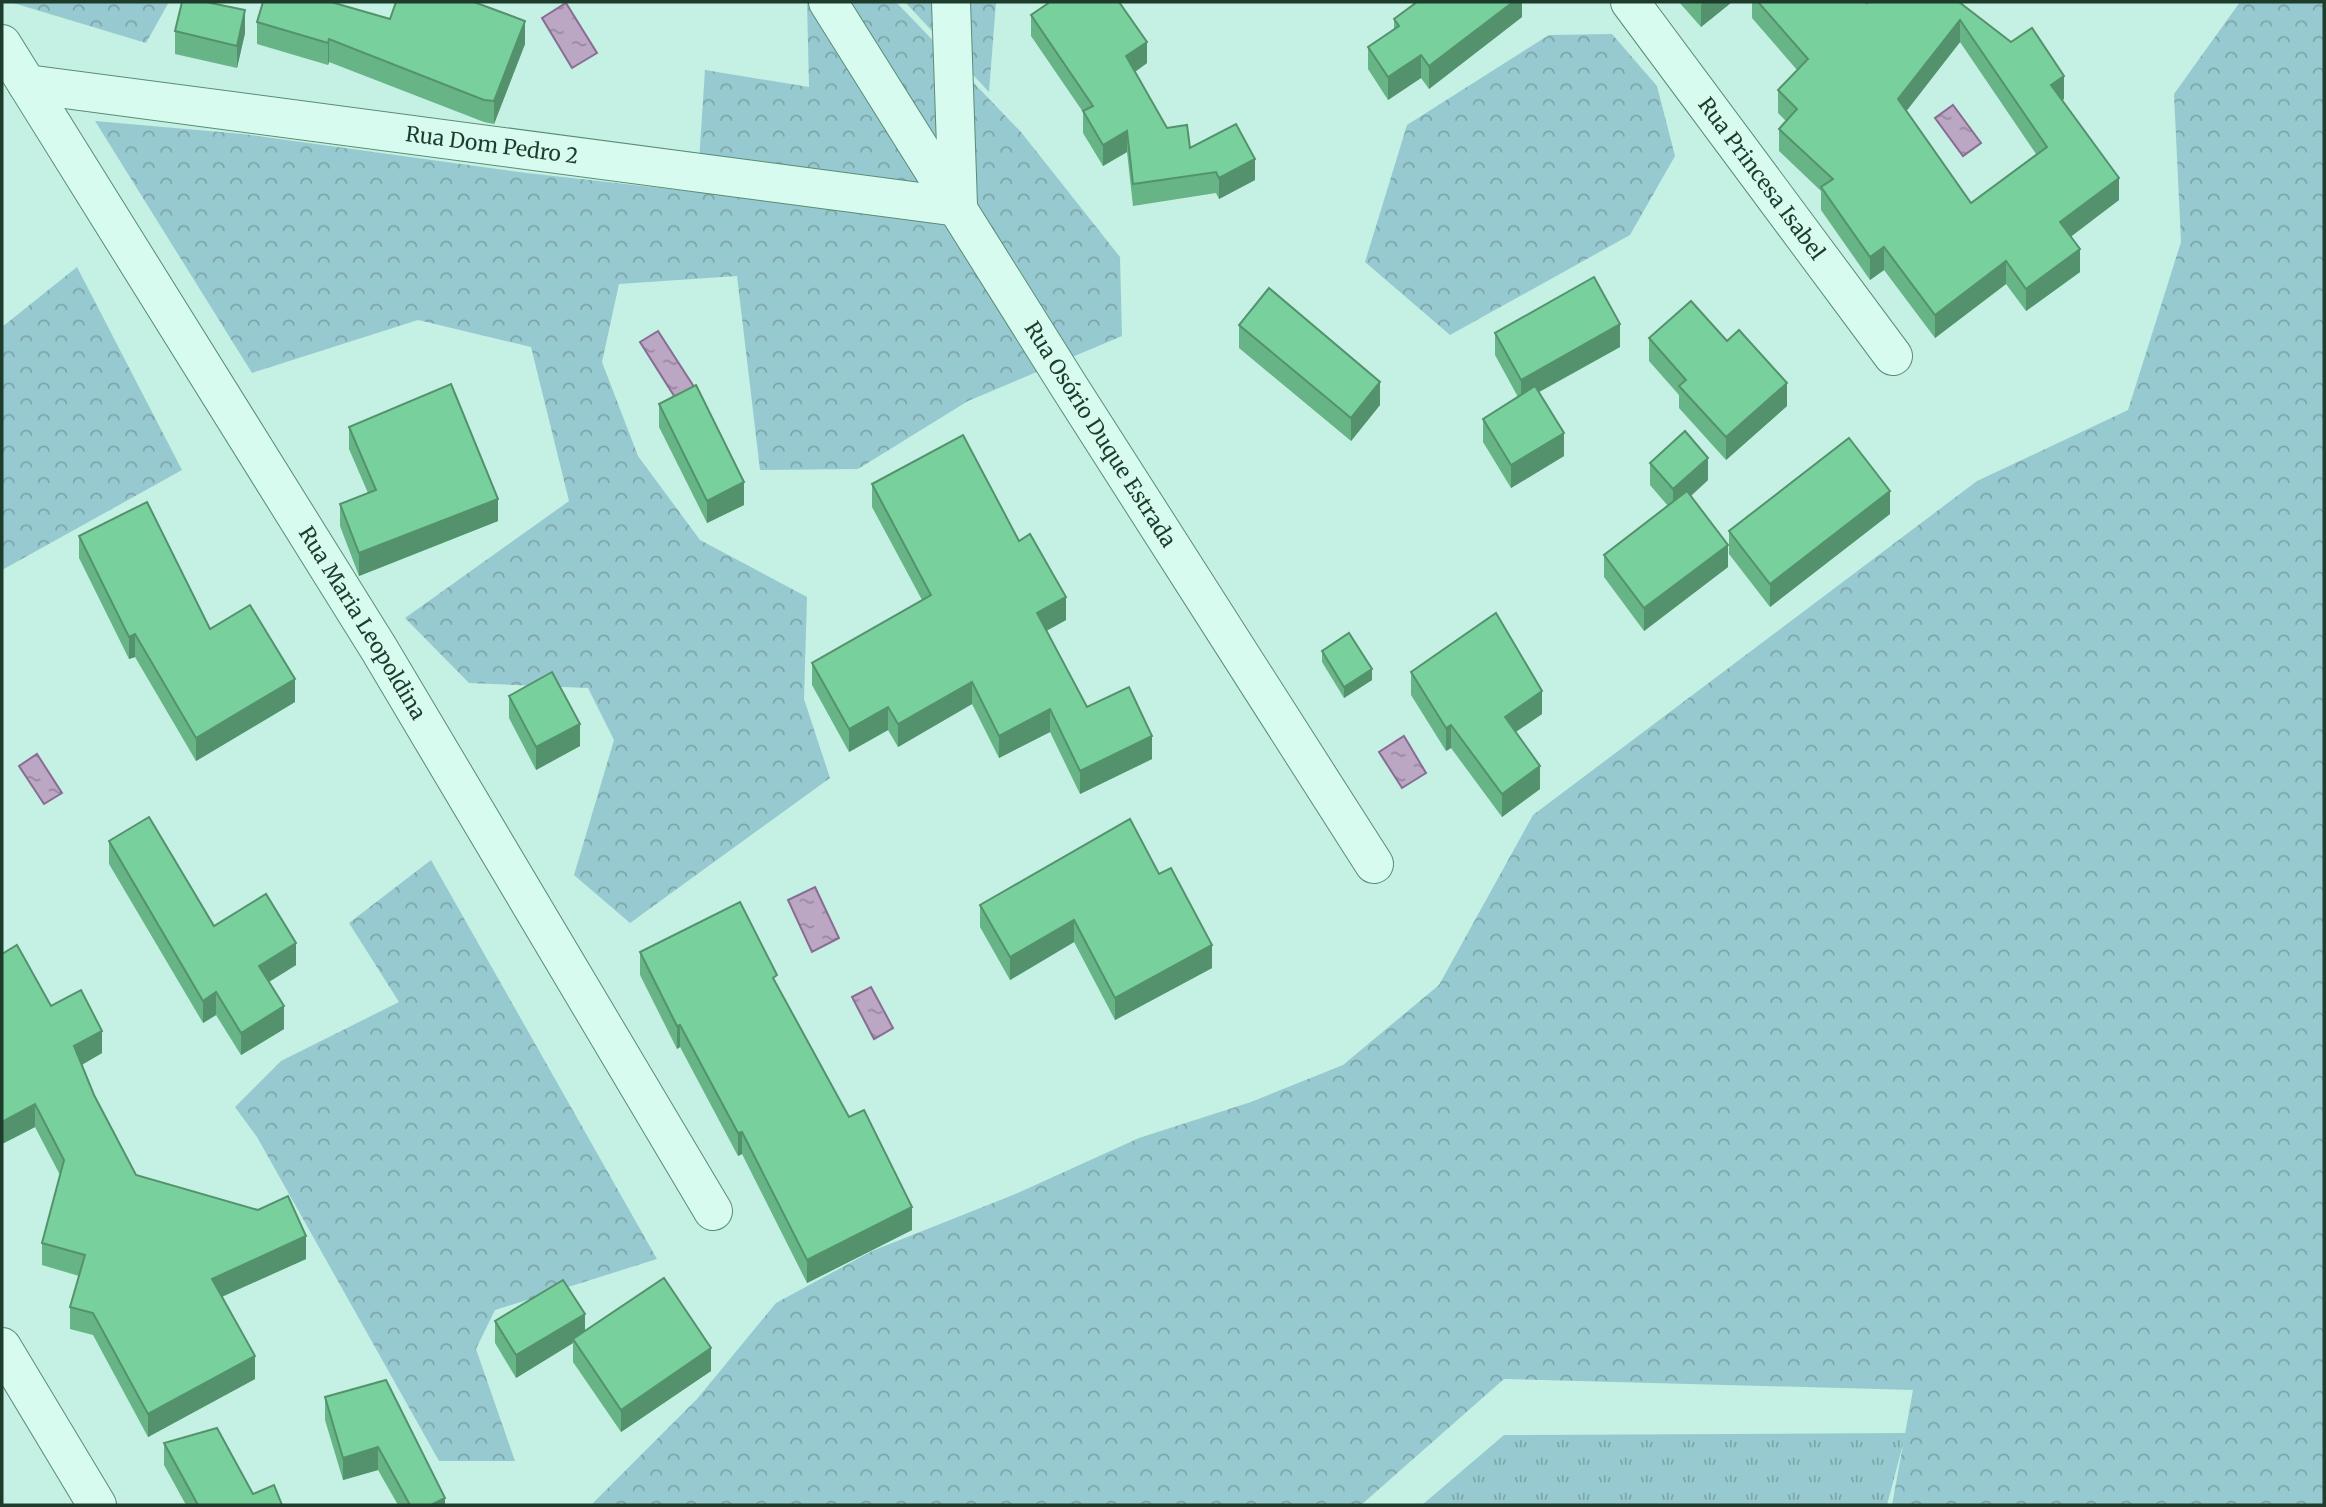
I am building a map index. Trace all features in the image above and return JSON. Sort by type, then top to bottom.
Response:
[{"type":"street","name":"Rua Osório Duque Estrada","points":[[828,2],[1070,388],[1374,864]]},
{"type":"street","points":[[951,2],[958,207]]},
{"type":"street","name":"Rua Princesa Isabel","points":[[1630,2],[1893,356]]},
{"type":"street","name":"Rua Maria Leopoldina","points":[[2,44],[379,649],[713,1211]]},
{"type":"street","name":"Rua Dom Pedro 2","points":[[27,84],[958,207]]},
{"type":"street","points":[[2,1347],[97,1505]]},
{"type":"green space","points":[[10,2],[169,2],[146,43]]},
{"type":"green space","points":[[807,2],[896,2],[1021,132],[1120,257],[1122,336],[968,401],[858,469],[760,470],[737,276],[619,284],[602,362],[638,456],[700,540],[807,597],[804,699],[830,778],[630,923],[574,875],[614,740],[588,688],[469,683],[405,618],[569,501],[531,347],[418,320],[252,373],[95,121],[243,134],[527,173],[697,192],[705,70],[809,87]]},
{"type":"green space","points":[[905,2],[996,2],[989,92]]},
{"type":"green space","points":[[2240,2],[2324,2],[2324,1505],[1892,1505],[1913,1390],[1504,1379],[1361,1505],[591,1505],[697,1399],[776,1303],[872,1251],[1013,1195],[1139,1138],[1251,1102],[1343,1065],[1439,985],[1533,815],[1977,481],[2128,410],[2181,242],[2174,94]]},
{"type":"green space","points":[[1612,34],[1657,86],[1675,156],[1630,235],[1450,335],[1365,262],[1407,125],[1549,35]]},
{"type":"green space","points":[[77,267],[182,470],[2,570],[2,327]]},
{"type":"green space","points":[[431,860],[657,1259],[495,1310],[476,1349],[515,1461],[439,1461],[257,1137],[235,1107],[281,1061],[399,1002],[349,923]]},
{"type":"green space","points":[[1906,1433],[1887,1505],[1422,1505],[1504,1435]]},
{"type":"water","points":[[566,3],[597,53],[572,68],[542,18]]},
{"type":"water","points":[[1953,105],[1981,143],[1963,156],[1935,118]]},
{"type":"water","points":[[658,331],[696,390],[678,402],[640,342]]},
{"type":"water","points":[[1404,736],[1426,773],[1402,788],[1379,752]]},
{"type":"water","points":[[37,754],[62,793],[44,804],[19,766]]},
{"type":"water","points":[[815,887],[839,938],[812,952],[788,900]]},
{"type":"water","points":[[871,987],[893,1028],[874,1039],[852,997]]},
{"type":"building","points":[[182,2],[206,2],[245,10],[237,46],[175,31]]},
{"type":"building","points":[[263,2],[331,2],[390,19],[396,2],[474,2],[525,21],[494,101],[484,100],[329,39],[328,43],[257,22]]},
{"type":"building","points":[[1050,2],[1119,2],[1147,42],[1126,56],[1167,128],[1187,125],[1190,148],[1236,124],[1255,159],[1219,178],[1216,172],[1133,184],[1127,131],[1103,145],[1083,111],[1093,106],[1031,15]]},
{"type":"building","points":[[1417,2],[1513,2],[1429,66],[1421,55],[1388,77],[1368,47],[1399,26],[1394,19]]},
{"type":"building","points":[[1758,2],[1959,2],[2011,42],[2032,28],[2064,76],[2051,85],[2119,178],[2060,222],[2080,249],[2026,289],[2006,261],[1935,315],[1884,247],[1870,257],[1821,187],[1833,179],[1779,129],[1797,109],[1778,90],[1808,59]],"holes":[[[1960,20],[2047,147],[1971,203],[1898,99]]]},
{"type":"building","points":[[1594,277],[1620,324],[1521,380],[1495,333]]},
{"type":"building","points":[[1269,288],[1380,382],[1351,418],[1239,325]]},
{"type":"building","points":[[1691,301],[1727,341],[1739,330],[1787,383],[1726,437],[1679,386],[1686,380],[1649,338]]},
{"type":"building","points":[[451,384],[498,499],[359,553],[340,504],[376,490],[349,427]]},
{"type":"building","points":[[696,385],[744,482],[707,501],[659,404]]},
{"type":"building","points":[[1535,386],[1564,433],[1511,465],[1483,419]]},
{"type":"building","points":[[1685,431],[1708,458],[1673,489],[1650,463]]},
{"type":"building","points":[[963,435],[1019,541],[1030,534],[1066,597],[1037,613],[1087,707],[1129,687],[1152,736],[1080,771],[1050,709],[999,736],[972,682],[898,724],[888,707],[849,729],[812,663],[931,595],[872,484]]},
{"type":"building","points":[[1849,438],[1890,491],[1770,584],[1729,531]]},
{"type":"building","points":[[1687,491],[1728,545],[1644,608],[1604,555]]},
{"type":"building","points":[[147,502],[210,629],[250,605],[295,679],[196,738],[135,634],[129,637],[79,536]]},
{"type":"building","points":[[1496,613],[1542,691],[1505,717],[1540,766],[1502,794],[1451,725],[1446,728],[1411,672]]},
{"type":"building","points":[[1349,633],[1372,669],[1344,687],[1322,651]]},
{"type":"building","points":[[552,672],[580,724],[536,747],[509,696]]},
{"type":"building","points":[[149,817],[214,926],[266,894],[296,943],[259,966],[284,1006],[241,1033],[216,992],[203,1001],[109,841]]},
{"type":"building","points":[[1130,819],[1159,874],[1171,868],[1212,945],[1115,998],[1074,920],[1010,957],[980,905]]},
{"type":"building","points":[[740,902],[777,975],[773,978],[849,1117],[864,1110],[912,1207],[807,1260],[742,1132],[738,1133],[680,1025],[677,1026],[640,952]]},
{"type":"building","points":[[17,945],[51,1006],[81,990],[102,1031],[74,1046],[94,1095],[136,1175],[258,1210],[288,1196],[306,1236],[212,1279],[255,1356],[148,1414],[93,1313],[70,1307],[85,1255],[42,1243],[64,1160],[35,1104],[2,1122],[2,954]]},
{"type":"building","points":[[664,1278],[711,1348],[621,1410],[573,1339]]},
{"type":"building","points":[[563,1280],[585,1314],[516,1355],[495,1321]]},
{"type":"building","points":[[386,1380],[445,1498],[431,1505],[410,1505],[378,1447],[343,1458],[325,1397]]},
{"type":"building","points":[[217,1428],[253,1494],[274,1485],[282,1505],[198,1505],[164,1443]]}]
